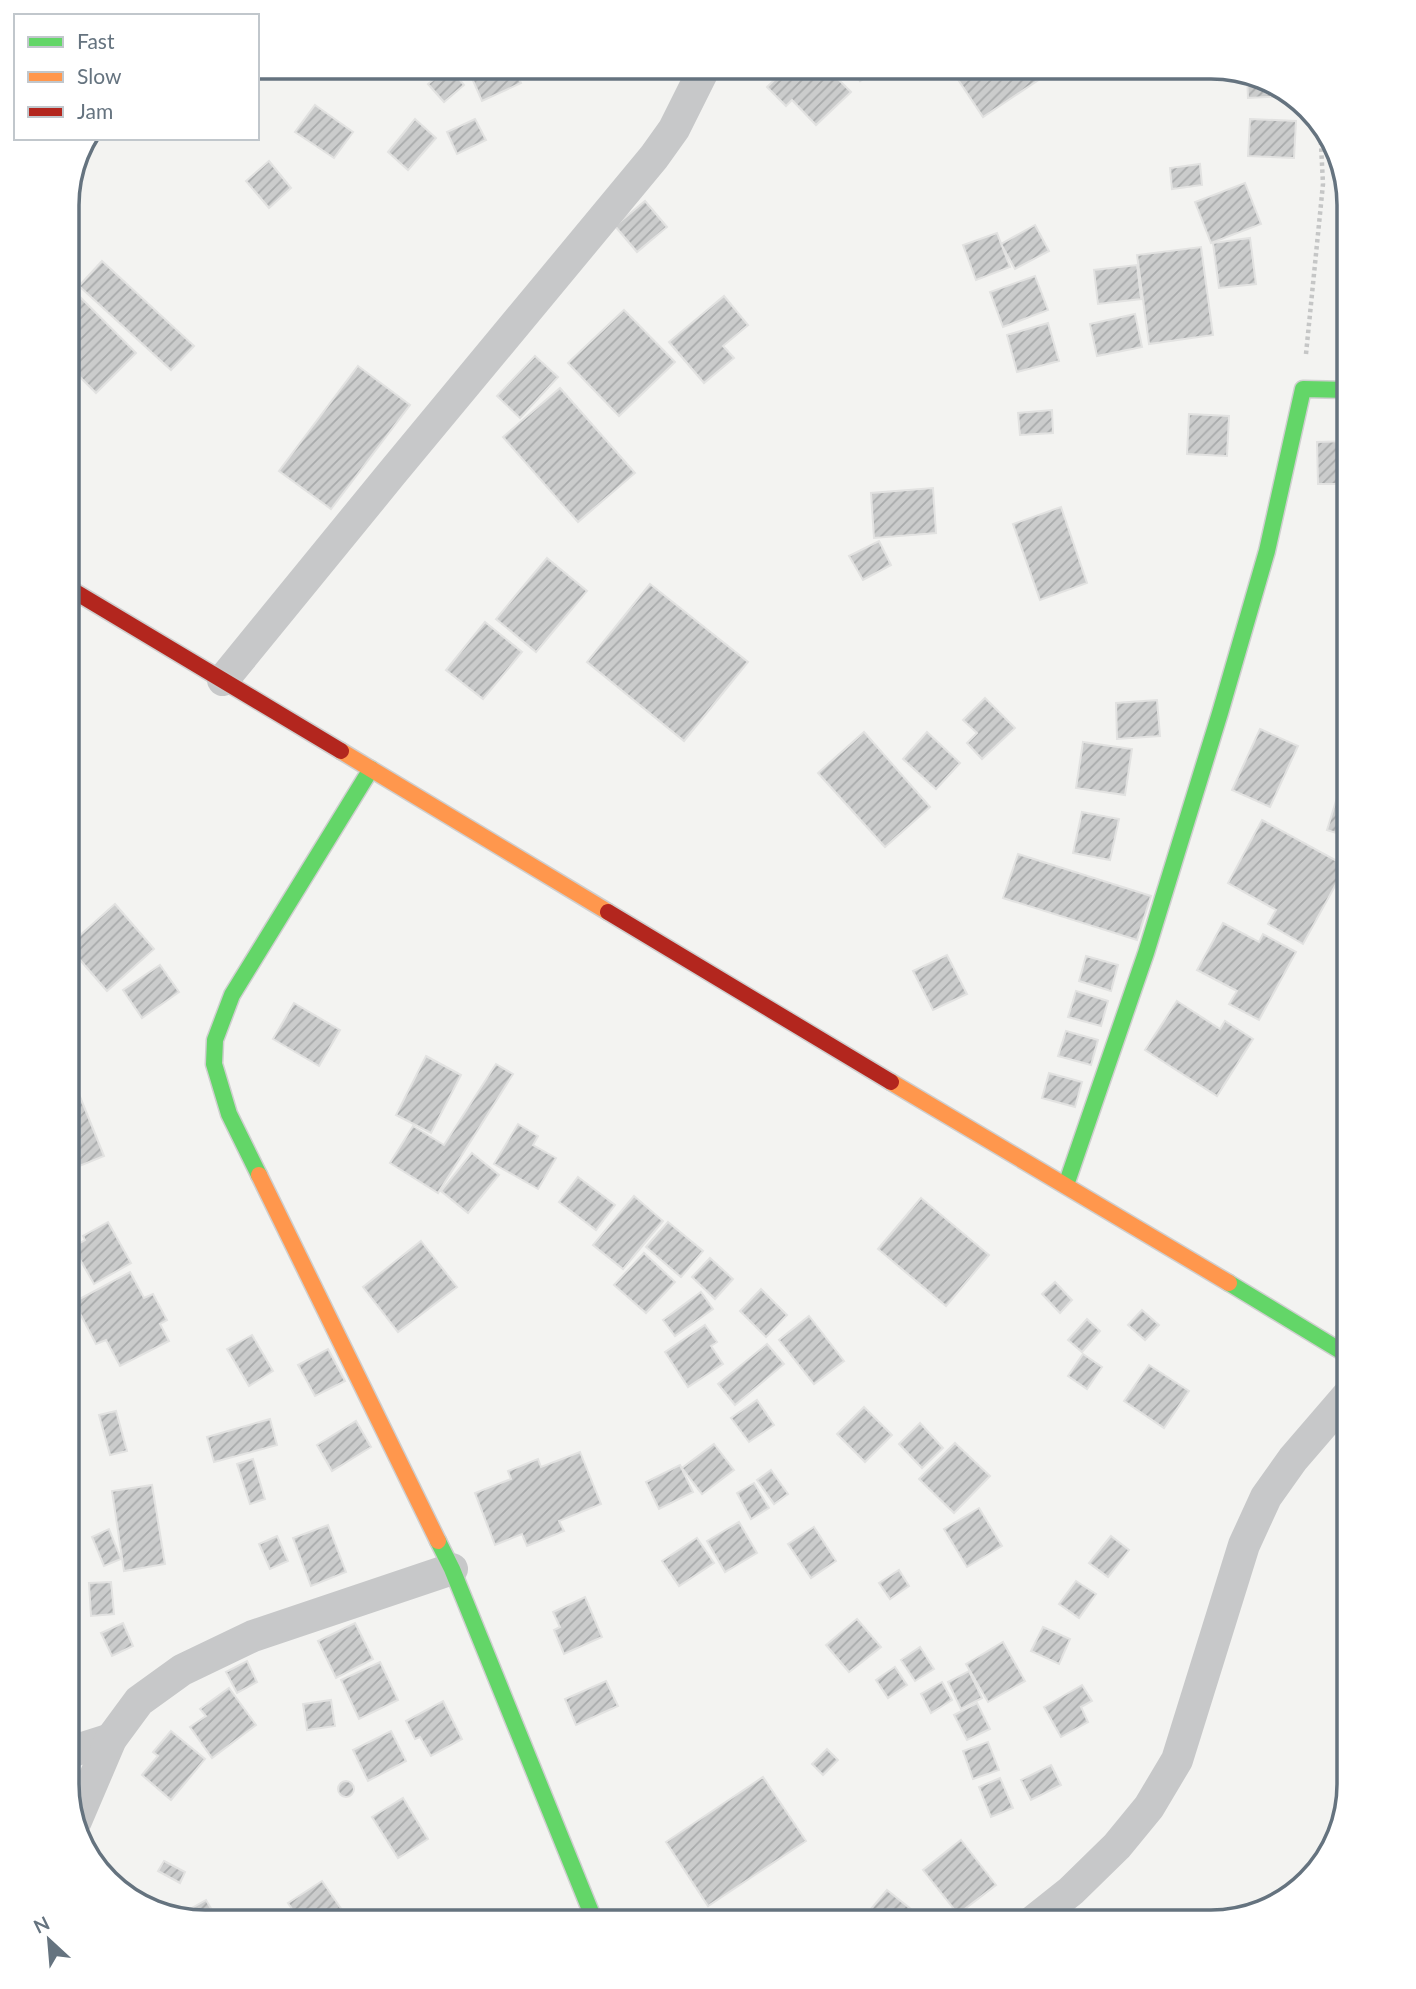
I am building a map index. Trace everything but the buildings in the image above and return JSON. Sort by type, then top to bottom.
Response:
[{"type":"main road","points":[[1066,1185],[1146,953],[1220,713],[1267,551],[1303,389],[1337,390]]},
{"type":"main road","points":[[79,594],[1337,1349]]},
{"type":"main road","points":[[371,769],[232,995],[215,1040],[214,1064],[229,1114],[452,1569],[590,1910]]},
{"type":"street","points":[[223,680],[654,157],[674,129],[699,79]]},
{"type":"street","points":[[1047,1910],[1071,1891],[1117,1846],[1149,1807],[1177,1760],[1244,1545],[1266,1497],[1293,1459],[1337,1408]]},
{"type":"street","points":[[81,1808],[111,1740],[139,1701],[181,1670],[253,1636],[452,1569]]},
{"type":"street","points":[[79,1749],[111,1740]]},
{"type":"path","points":[[1303,389],[1322,184],[1321,143]]},
{"type":"traffic: fast","points":[[1066,1185],[1146,953],[1220,713],[1267,551],[1303,389],[1337,390]]},
{"type":"traffic: fast","points":[[259,1175],[229,1114],[214,1064],[215,1040],[232,995],[371,769]]},
{"type":"traffic: fast","points":[[1229,1283],[1337,1349]]},
{"type":"traffic: fast","points":[[438,1541],[452,1569],[590,1910]]},
{"type":"traffic: slow","points":[[341,751],[608,912]]},
{"type":"traffic: slow","points":[[891,1082],[1229,1283]]},
{"type":"traffic: slow","points":[[259,1175],[438,1541]]},
{"type":"traffic: jam","points":[[79,594],[341,751]]},
{"type":"traffic: jam","points":[[608,912],[891,1082]]}]
